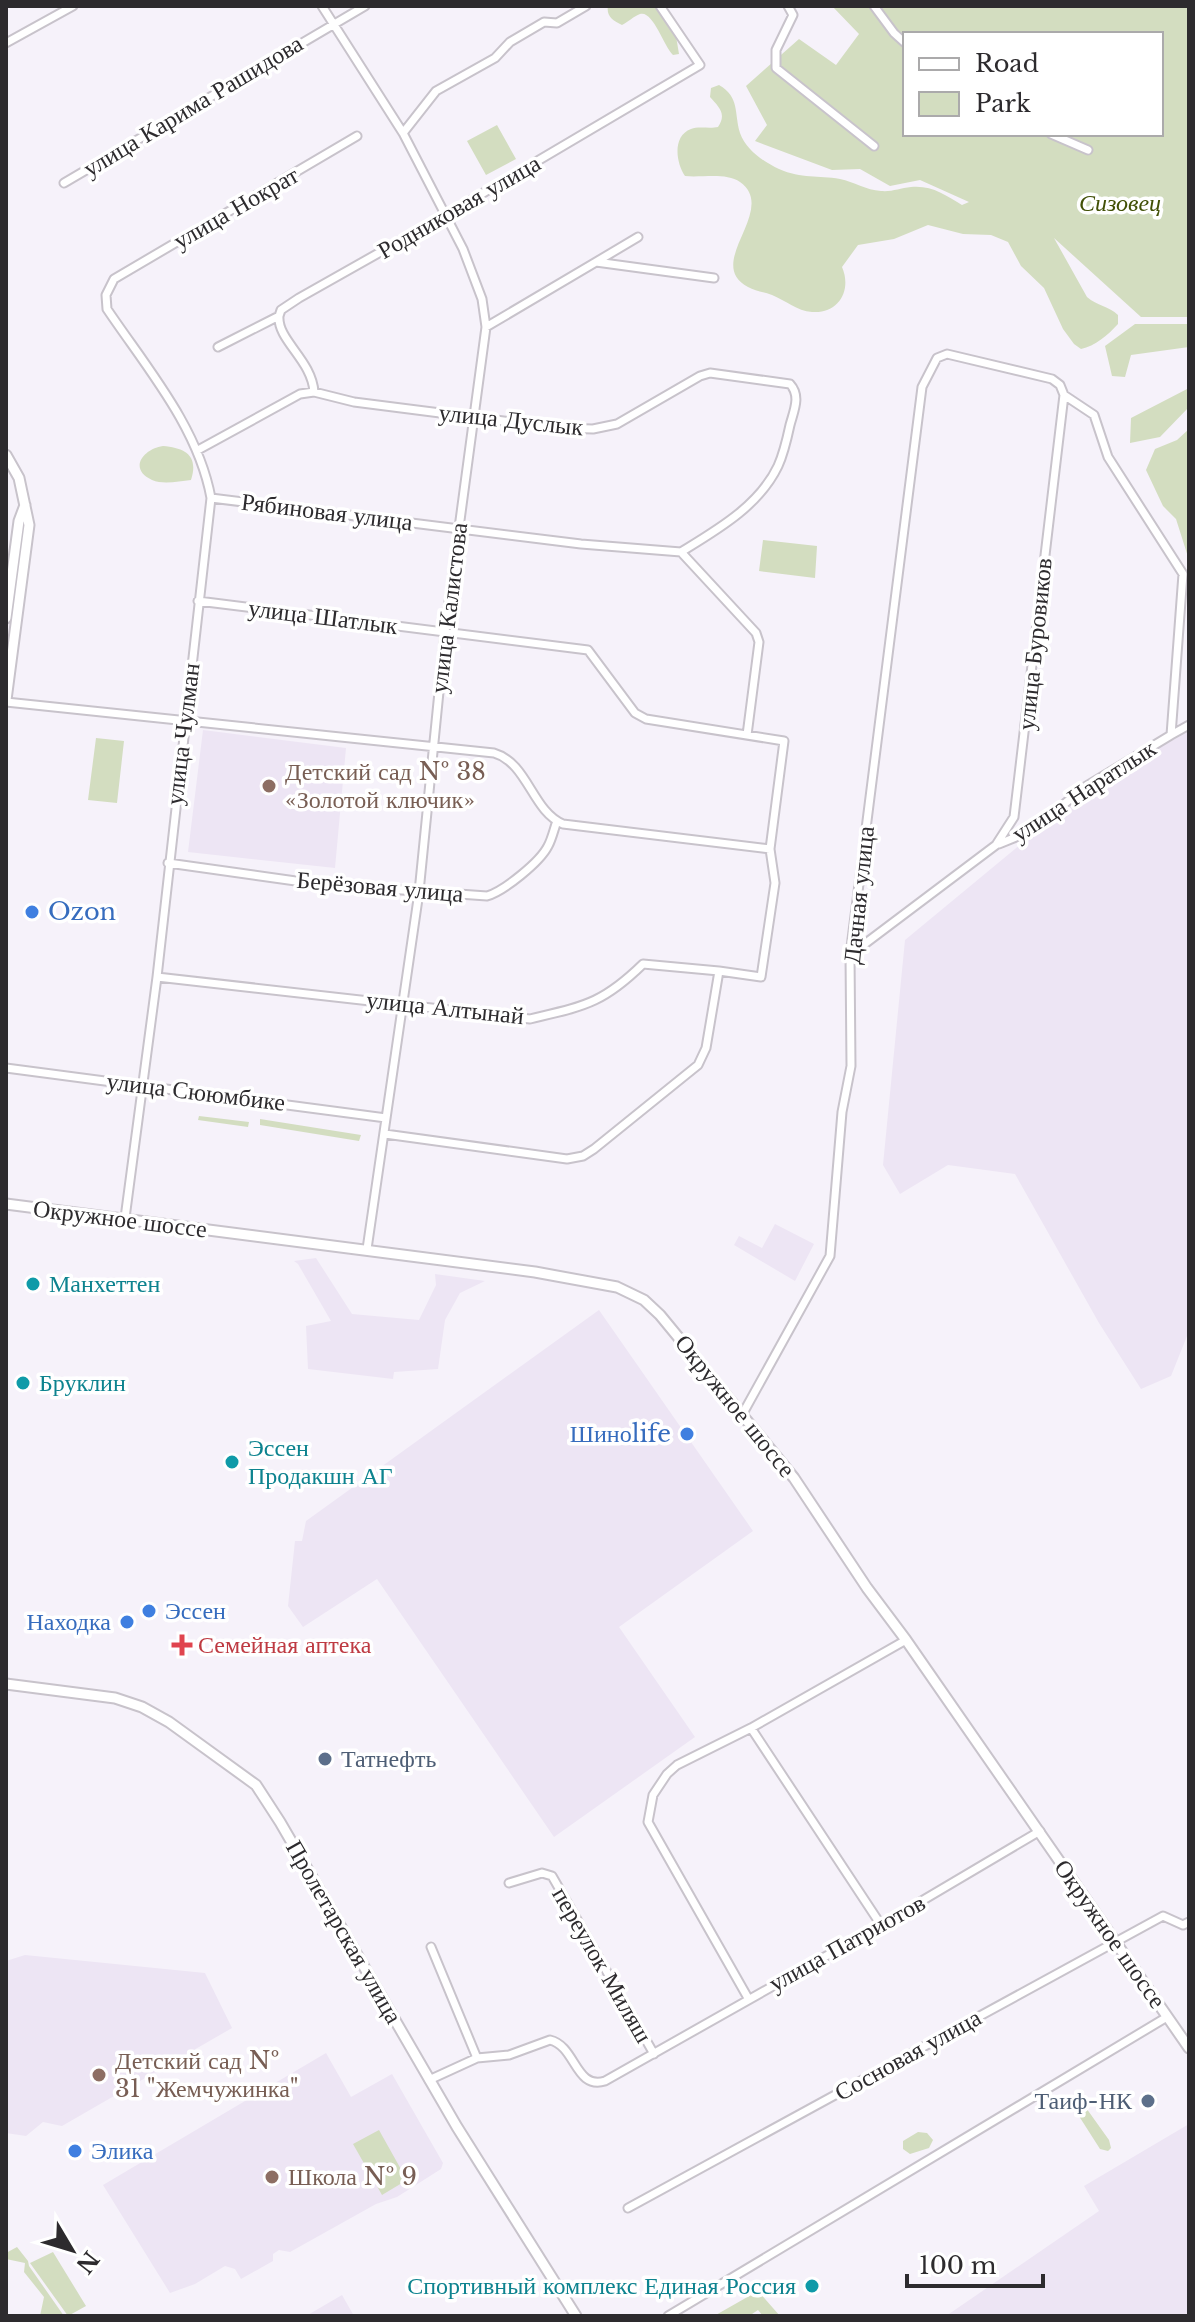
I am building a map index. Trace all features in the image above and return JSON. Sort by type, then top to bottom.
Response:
[{"type":"street","points":[[6,43],[73,6]]},
{"type":"street","name":"улица Калистова","points":[[322,6],[403,133],[446,215],[474,274],[486,327],[445,632],[419,892],[367,1249]]},
{"type":"street","name":"улица Карима Рашидова","points":[[64,183],[365,6]]},
{"type":"street","points":[[403,133],[436,91],[495,58],[510,42],[544,22],[557,23],[586,6]]},
{"type":"street","name":"Родниковая улица","points":[[218,347],[279,316],[281,310],[299,298],[700,65],[660,6]]},
{"type":"street","points":[[788,6],[793,15],[776,50],[776,68],[874,146]]},
{"type":"street","points":[[874,6],[903,41]]},
{"type":"street","name":"улица Нократ","points":[[114,279],[357,136]]},
{"type":"street","points":[[1056,136],[1088,150]]},
{"type":"street","points":[[486,327],[638,237]]},
{"type":"street","points":[[596,262],[714,278]]},
{"type":"street","name":"улица Чулман","points":[[114,279],[106,295],[107,309],[198,450],[211,498],[157,977],[125,1218]]},
{"type":"street","points":[[198,450],[300,394],[314,392],[310,372],[279,325],[279,316]]},
{"type":"street","name":"Дачная улица","points":[[742,1415],[830,1256],[842,1112],[851,1066],[850,955],[922,387],[937,358],[954,354],[1052,379],[1060,385],[1064,395]]},
{"type":"street","name":"улица Дуслык","points":[[314,392],[354,402],[558,428],[593,429],[629,420],[700,376],[710,373],[790,384],[795,390],[796,401],[782,456],[768,482],[748,505],[681,552]]},
{"type":"street","name":"улица Наратлык","points":[[1064,395],[1094,415],[1108,457],[1183,574],[1171,735]]},
{"type":"street","name":"улица Буровиков","points":[[850,955],[996,845],[1011,826],[1016,809],[1064,395]]},
{"type":"street","points":[[6,455],[19,478],[29,525],[6,701],[494,753],[508,758],[557,821],[770,849]]},
{"type":"street","name":"Рябиновая улица","points":[[211,498],[581,544],[681,552]]},
{"type":"street","points":[[6,618],[19,521],[25,505]]},
{"type":"street","points":[[681,552],[756,633],[759,642],[747,735]]},
{"type":"street","name":"улица Шатлык","points":[[198,601],[588,650],[640,717],[784,741],[770,849]]},
{"type":"street","name":"улица Наратлык","points":[[996,845],[1031,831],[1085,787],[1189,725]]},
{"type":"street","name":"Берёзовая улица","points":[[168,863],[317,884],[483,896],[494,894],[541,856],[550,843],[557,821]]},
{"type":"street","name":"улица Алтынай","points":[[157,977],[530,1019],[588,1005],[619,987],[643,964],[761,977],[775,883],[770,849]]},
{"type":"street","points":[[385,1134],[567,1159],[583,1156],[698,1065],[706,1048],[719,971]]},
{"type":"street","name":"улица Сююмбике","points":[[6,1068],[386,1118]]},
{"type":"street","name":"Окружное шоссе","points":[[6,1204],[569,1277],[597,1282],[644,1300],[675,1331],[794,1478],[867,1588],[1189,2048]]},
{"type":"street","points":[[748,1998],[648,1822],[653,1795],[677,1765],[751,1728],[906,1640]]},
{"type":"street","name":"Пролетарская улица","points":[[6,1684],[115,1698],[142,1707],[169,1722],[256,1785],[429,2080],[576,2316]]},
{"type":"street","points":[[751,1728],[881,1925]]},
{"type":"street","name":"улица Патриотов","points":[[477,2058],[509,2055],[543,2041],[555,2041],[564,2047],[585,2079],[600,2083],[881,1925],[1040,1831]]},
{"type":"street","name":"переулок Миляш","points":[[509,1883],[542,1873],[552,1876],[653,2052]]},
{"type":"street","name":"Сосновая улица","points":[[628,2208],[1163,1916],[1183,1925],[1189,1922]]},
{"type":"street","points":[[429,2080],[477,2058],[431,1947]]},
{"type":"street","points":[[668,2316],[1167,2017]]},
{"type":"shaded area","name":"Детский сад № 38 «Золотой ключик»","points":[[203,730],[346,748],[335,868],[188,852]]},
{"type":"shaded area","points":[[1189,731],[1189,1331],[1171,1376],[1141,1389],[1099,1323],[1015,1174],[948,1165],[900,1194],[883,1165],[905,940],[1090,787]]},
{"type":"shaded area","points":[[775,1224],[814,1244],[795,1281],[734,1245],[739,1236],[762,1248]]},
{"type":"shaded area","points":[[316,1258],[352,1314],[419,1320],[436,1285],[435,1274],[485,1281],[460,1293],[445,1320],[438,1369],[394,1372],[393,1379],[308,1369],[306,1326],[331,1321],[294,1261]]},
{"type":"shaded area","points":[[599,1310],[753,1531],[619,1627],[695,1737],[554,1837],[377,1579],[303,1627],[288,1606],[295,1541],[302,1541],[306,1521]]},
{"type":"shaded area","name":"Детский сад № 31 \"Жемчужинка\"","points":[[25,1955],[205,1973],[232,2028],[62,2126],[43,2122],[26,2136],[6,2133],[6,1961]]},
{"type":"shaded area","name":"Школа № 9","points":[[326,2053],[351,2097],[392,2074],[443,2163],[441,2169],[397,2197],[376,2204],[290,2252],[279,2250],[273,2254],[273,2261],[241,2279],[235,2269],[225,2266],[195,2284],[170,2293],[103,2185]]},
{"type":"shaded area","points":[[1189,2124],[1189,2316],[946,2316],[1099,2211],[1084,2186]]},
{"type":"shaded area","points":[[342,2295],[354,2316],[306,2316]]},
{"type":"green space","points":[[608,6],[658,6],[676,36],[679,54],[673,55],[645,14],[622,25],[611,18]]},
{"type":"green space","name":"Сизовец","points":[[832,6],[1189,6],[1189,317],[1141,317],[1054,238],[1087,297],[1118,315],[1118,324],[1110,332],[1096,343],[1081,349],[1063,329],[1044,288],[1021,266],[1008,242],[991,235],[963,234],[928,225],[894,239],[858,245],[842,267],[845,284],[841,299],[821,312],[796,308],[748,287],[736,277],[733,264],[748,221],[750,194],[740,182],[728,177],[685,176],[679,164],[678,144],[685,132],[694,128],[718,127],[721,122],[721,111],[710,97],[711,88],[719,85],[726,90],[733,100],[740,133],[747,145],[756,155],[779,169],[803,176],[840,179],[876,190],[925,188],[962,205],[969,202],[920,180],[890,186],[860,169],[832,170],[755,141],[767,125],[746,86],[799,39],[836,65],[859,34]]},
{"type":"green space","points":[[497,125],[516,159],[486,175],[467,141]]},
{"type":"green space","points":[[1135,324],[1189,324],[1189,347],[1131,355],[1125,377],[1112,376],[1105,346]]},
{"type":"green space","points":[[1189,388],[1189,407],[1160,437],[1130,443],[1131,418]]},
{"type":"green space","points":[[1189,429],[1189,560],[1176,519],[1163,506],[1146,470],[1155,449],[1177,440]]},
{"type":"green space","points":[[163,446],[188,454],[193,464],[191,480],[161,482],[145,476],[140,465],[144,455]]},
{"type":"green space","points":[[763,540],[817,546],[815,578],[759,571]]},
{"type":"green space","points":[[96,738],[124,741],[117,803],[88,800]]},
{"type":"green space","points":[[199,1116],[249,1122],[248,1127],[198,1120]]},
{"type":"green space","points":[[260,1119],[361,1135],[359,1141],[260,1125]]},
{"type":"green space","points":[[1084,2105],[1109,2140],[1111,2148],[1108,2151],[1100,2149],[1077,2113],[1076,2106]]},
{"type":"green space","points":[[379,2130],[407,2180],[382,2195],[353,2144]]},
{"type":"green space","points":[[918,2132],[927,2133],[933,2140],[929,2148],[910,2154],[903,2149],[903,2141]]},
{"type":"green space","points":[[17,2247],[64,2316],[40,2316],[44,2297],[24,2272],[25,2263],[6,2259],[6,2253]]},
{"type":"green space","points":[[53,2252],[86,2306],[68,2316],[30,2263]]},
{"type":"green space","points":[[758,2291],[780,2316],[763,2316],[758,2310],[749,2316],[714,2316]]},
{"type":"place","name":"Детский сад № 38 «Золотой ключик»","points":[[269,786]]},
{"type":"place","name":"Ozon","points":[[32,912]]},
{"type":"place","name":"Манхеттен","points":[[33,1284]]},
{"type":"place","name":"Бруклин","points":[[23,1383]]},
{"type":"place","name":"Шиноlife","points":[[687,1434]]},
{"type":"place","name":"Эссен Продакшн АГ","points":[[232,1462]]},
{"type":"place","name":"Эссен","points":[[149,1611]]},
{"type":"place","name":"Находка","points":[[127,1622]]},
{"type":"place","name":"Семейная аптека","points":[[182,1645]]},
{"type":"place","name":"Татнефть","points":[[325,1759]]},
{"type":"place","name":"Детский сад № 31 \"Жемчужинка\"","points":[[99,2075]]},
{"type":"place","name":"Таиф-НК","points":[[1148,2101]]},
{"type":"place","name":"Элика","points":[[75,2151]]},
{"type":"place","name":"Школа № 9","points":[[272,2177]]},
{"type":"place","name":"Спортивный комплекс Единая Россия","points":[[812,2286]]}]
